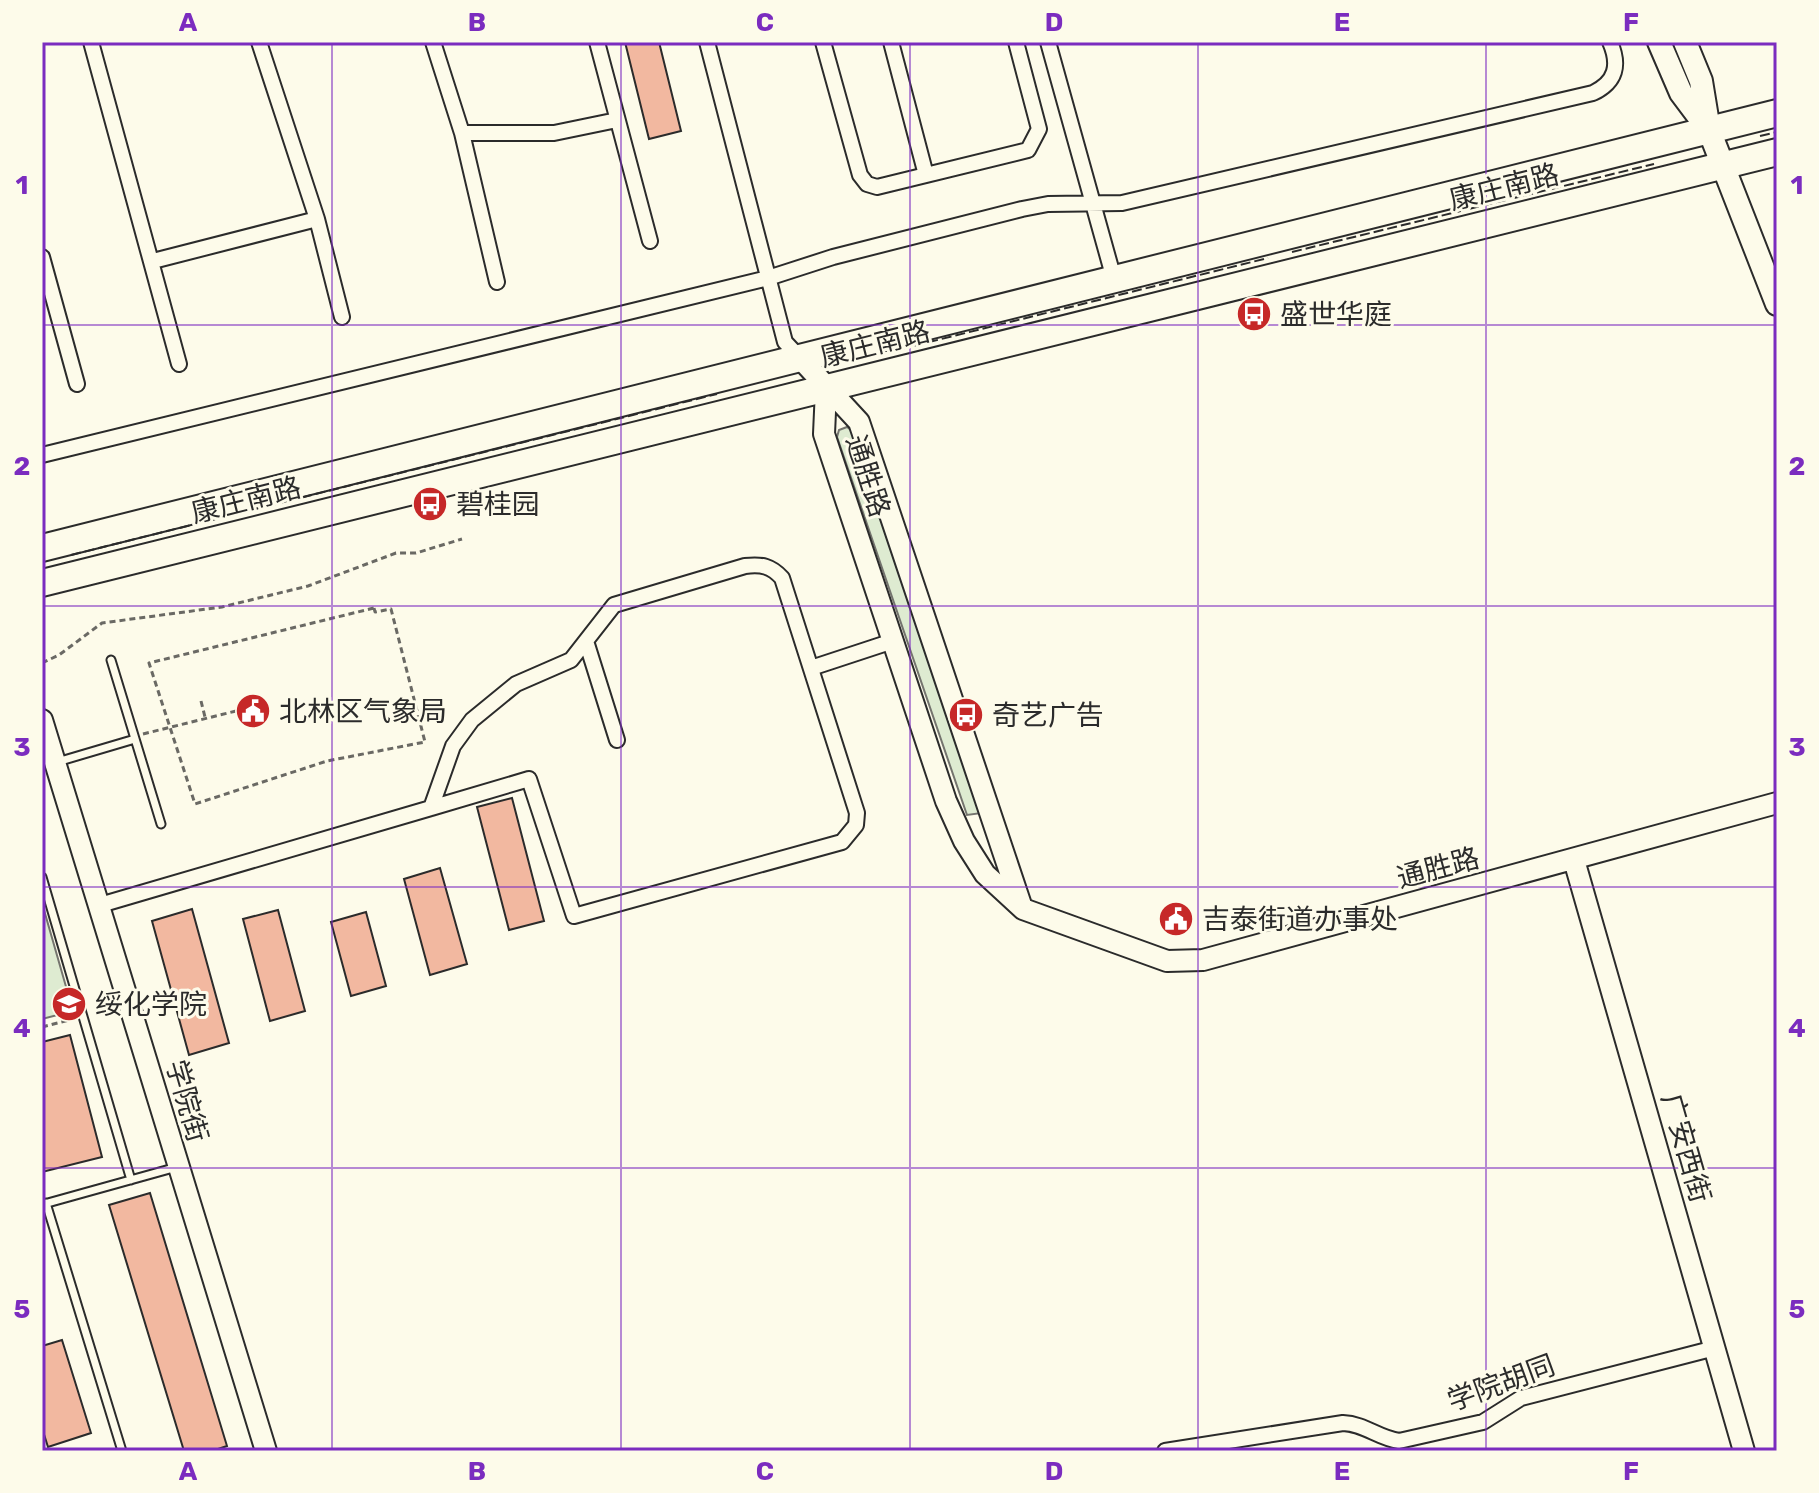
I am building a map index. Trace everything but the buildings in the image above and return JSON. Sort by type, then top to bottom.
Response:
[{"type":"highway","name":"康庄南路","points":[[42,548],[1777,113]]},
{"type":"highway","name":"康庄南路","points":[[42,583],[1777,152]]},
{"type":"main road","points":[[1659,42],[1681,93],[1709,130]]},
{"type":"main road","points":[[1685,42],[1701,81],[1709,130],[1777,304]]},
{"type":"street","points":[[91,42],[179,364]]},
{"type":"street","points":[[259,42],[317,219],[342,317]]},
{"type":"street","points":[[433,42],[462,133],[497,282]]},
{"type":"street","points":[[597,42],[650,241]]},
{"type":"street","points":[[707,42],[785,342],[826,389]]},
{"type":"street","points":[[823,42],[860,175],[867,184],[877,187],[1028,150],[1035,142],[1039,129],[1016,42]]},
{"type":"street","points":[[891,42],[926,175]]},
{"type":"street","points":[[1048,42],[1114,279]]},
{"type":"street","points":[[42,455],[768,278],[833,257],[1022,209],[1048,204],[1094,206],[1122,203],[1593,93],[1613,78],[1616,64],[1610,42]]},
{"type":"street","points":[[462,133],[554,133],[617,120]]},
{"type":"street","points":[[153,261],[317,219]]},
{"type":"street","points":[[42,257],[77,384]]},
{"type":"street","name":"通胜路","points":[[826,389],[824,434],[964,841],[985,874],[1023,909],[1167,961],[1203,960],[1777,803]]},
{"type":"street","name":"通胜路","points":[[826,389],[859,422],[1023,909]]},
{"type":"street","points":[[100,905],[431,808],[529,779],[574,916],[842,842],[856,825],[857,813],[782,578],[773,568],[759,564],[614,605],[571,660],[516,684],[472,720],[453,746],[431,808]]},
{"type":"street","points":[[586,641],[617,740]]},
{"type":"street","points":[[811,668],[893,641]]},
{"type":"street","name":"学院街","points":[[42,720],[266,1451]]},
{"type":"street","name":"广安西街","points":[[1574,860],[1744,1451]]},
{"type":"street","name":"学院胡同","points":[[1165,1451],[1343,1423],[1360,1424],[1385,1439],[1399,1441],[1483,1422],[1521,1398],[1715,1348]]},
{"type":"lane","points":[[111,660],[161,824]]},
{"type":"lane","points":[[55,762],[135,738]]},
{"type":"lane","points":[[42,877],[131,1180]]},
{"type":"lane","points":[[122,1451],[44,1204],[177,1167]]},
{"type":"path","points":[[42,663],[59,655],[102,623],[222,607],[308,586],[396,553],[416,553],[462,539]]},
{"type":"path","points":[[374,608],[375,612],[391,609],[425,742],[327,761],[195,804],[169,728],[149,663],[374,608]]},
{"type":"path","points":[[201,701],[205,719]]},
{"type":"path","points":[[135,738],[244,709]]},
{"type":"path","points":[[42,1027],[82,1017]]},
{"type":"green space","points":[[847,427],[855,433],[982,813],[967,815],[837,437],[839,430]]},
{"type":"green space","points":[[42,903],[73,1011],[42,1019]]},
{"type":"fence","points":[[1760,136],[1777,132]]},
{"type":"fence","points":[[1292,252],[1654,164]]},
{"type":"fence","points":[[901,349],[1268,258]]},
{"type":"fence","points":[[71,555],[717,394]]},
{"type":"place","name":"盛世华庭","points":[[1254,314]]},
{"type":"place","name":"碧桂园","points":[[430,504]]},
{"type":"place","name":"北林区气象局","points":[[253,711]]},
{"type":"place","name":"奇艺广告","points":[[966,715]]},
{"type":"place","name":"吉泰街道办事处","points":[[1176,919]]},
{"type":"place","name":"绥化学院","points":[[69,1004]]}]
